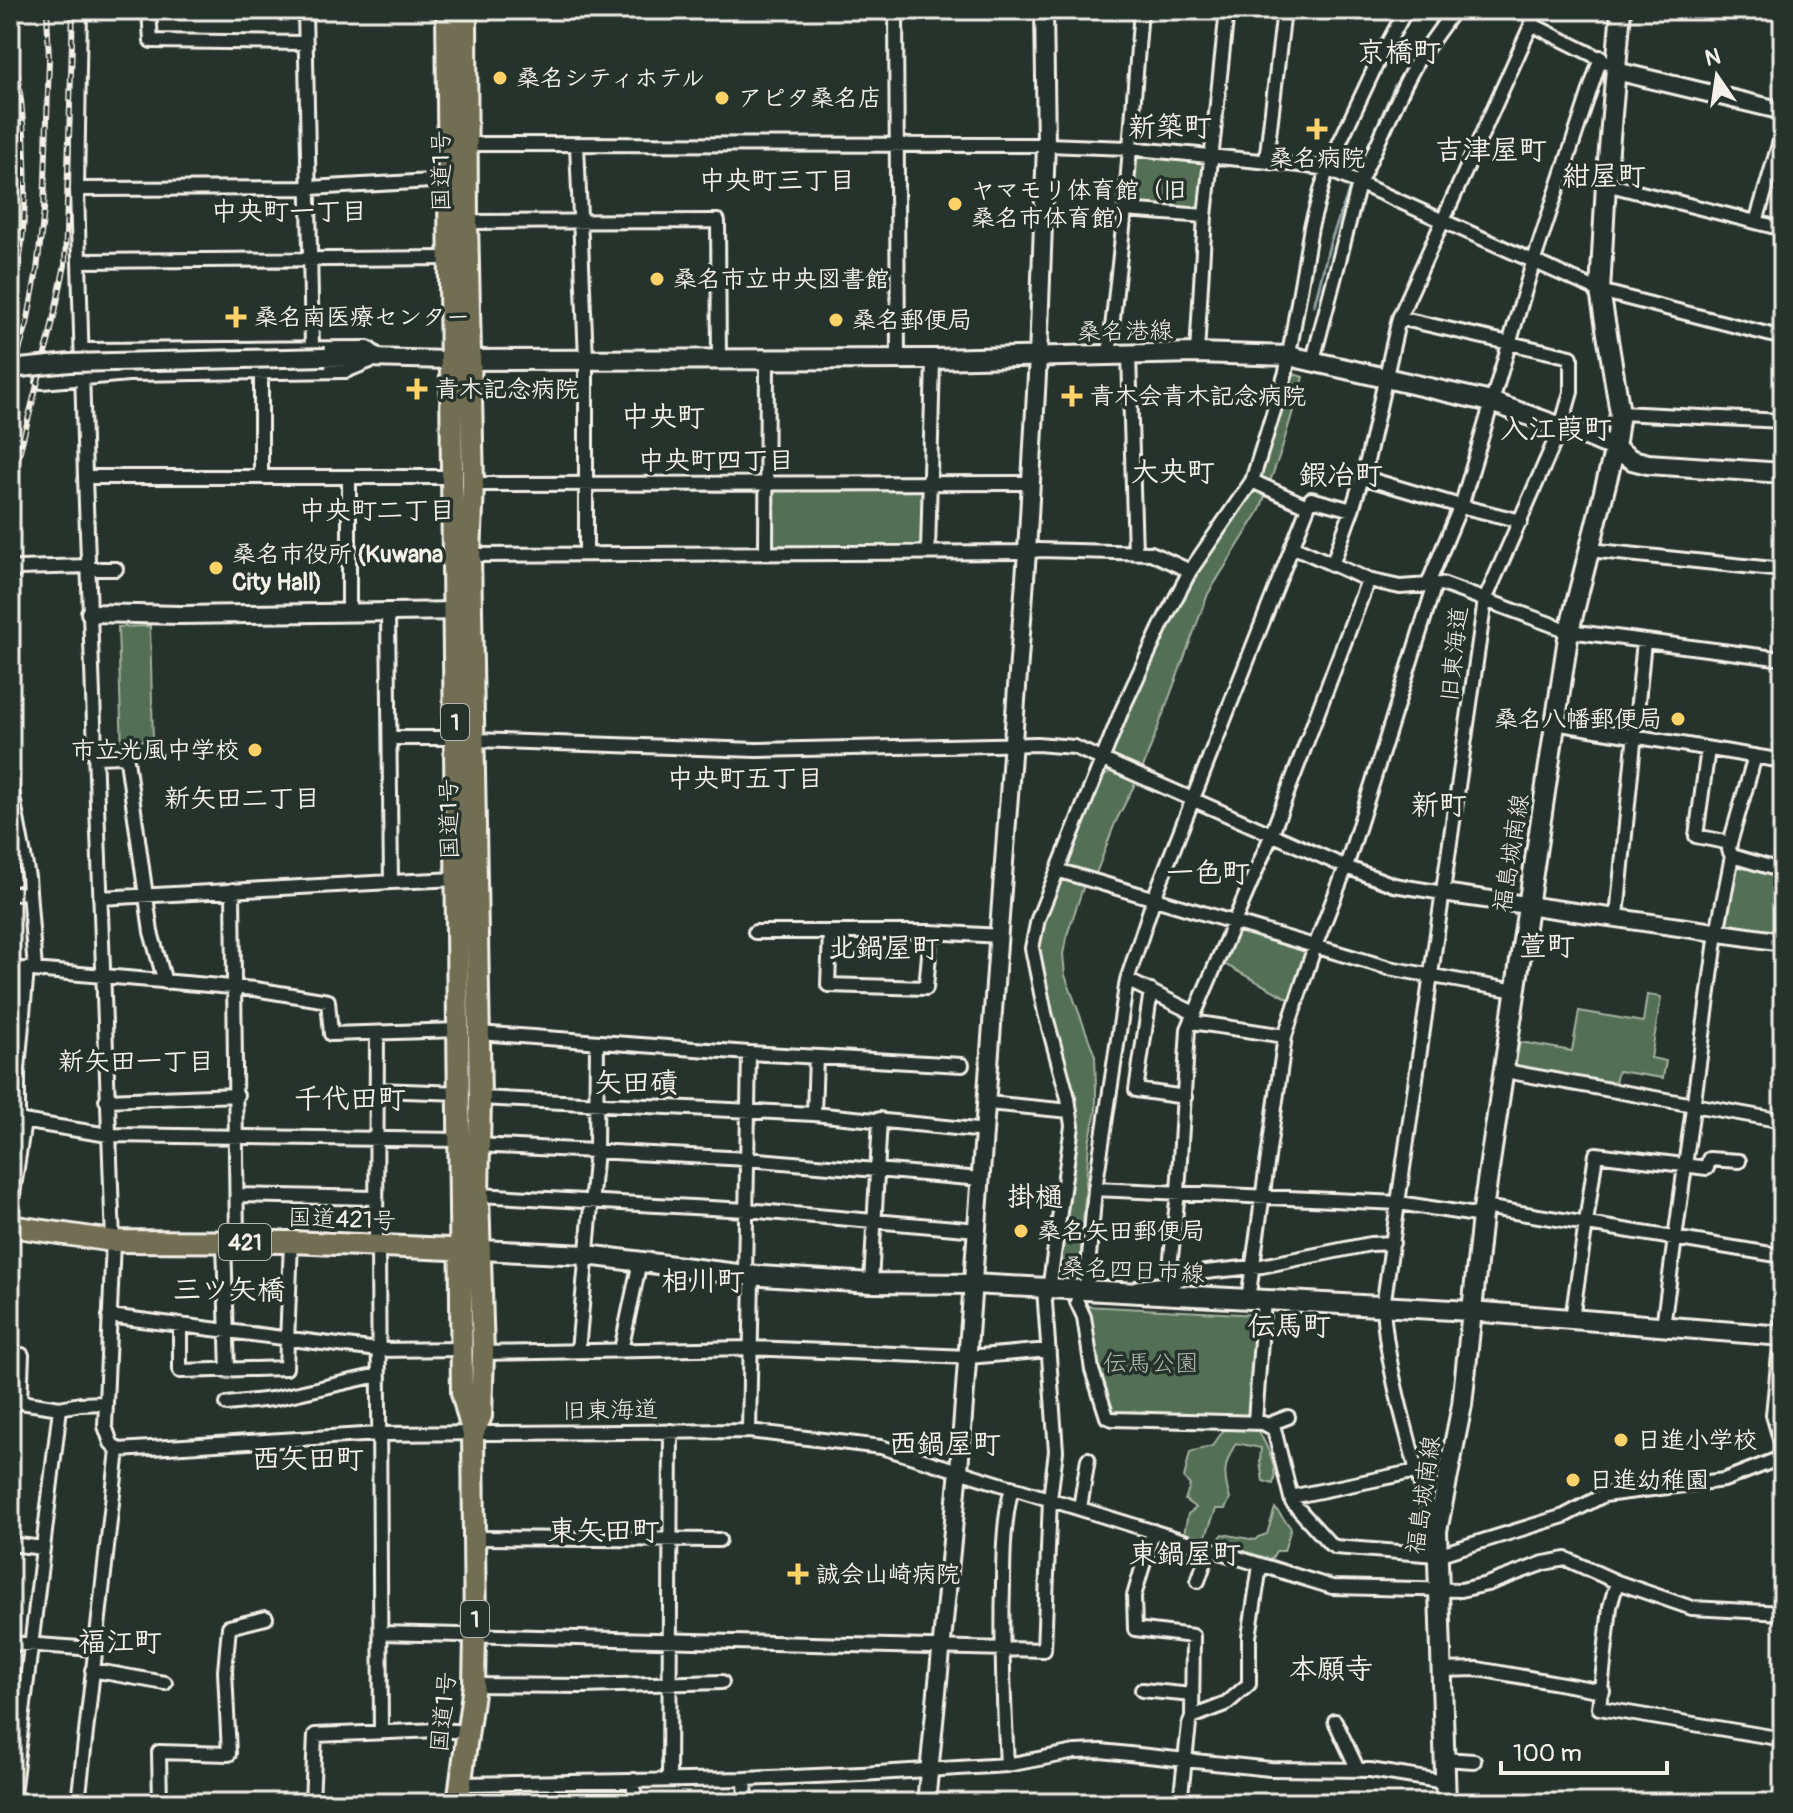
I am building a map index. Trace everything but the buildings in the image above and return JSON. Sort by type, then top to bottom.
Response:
[{"type":"highway","name":"国道1号","points":[[447,10],[449,258],[473,484],[464,611]]},
{"type":"highway","name":"国道1号","points":[[466,10],[467,222],[453,477],[464,611],[471,1250],[483,1353],[481,1416],[473,1434]]},
{"type":"highway","name":"国道1号","points":[[465,739],[458,879],[469,1032]]},
{"type":"highway","name":"国道1号","points":[[460,1793],[474,1685],[475,1636],[473,1434],[462,1393],[462,1349],[478,1195],[469,1142]]},
{"type":"highway","name":"国道421号","points":[[10,1226],[113,1241],[291,1242],[471,1250]]},
{"type":"main road","name":"福島城南線","points":[[1446,1803],[1437,1531],[1462,1405],[1483,1212],[1569,631],[1615,448],[1620,413],[1600,291],[1621,10]]},
{"type":"main road","name":"桑名港線","points":[[460,360],[933,359],[1197,353],[1289,356],[1491,402],[1615,448],[1632,460],[1648,464],[1783,473]]},
{"type":"main road","name":"桑名四日市線","points":[[471,1250],[587,1255],[749,1276],[871,1283],[973,1284],[1082,1296],[1108,1291],[1168,1289],[1256,1300],[1471,1311],[1782,1336]]},
{"type":"street","points":[[78,1803],[118,1450],[111,1443],[105,1426],[113,1241],[82,378],[77,189],[80,10]]},
{"type":"street","points":[[149,10],[151,41],[306,43]]},
{"type":"street","points":[[305,10],[312,347]]},
{"type":"street","points":[[896,10],[898,359]]},
{"type":"street","points":[[926,1803],[959,1470],[1027,552],[1046,145],[1044,10]]},
{"type":"street","points":[[1109,355],[1125,210],[1141,10]]},
{"type":"street","points":[[1197,353],[1205,216],[1227,10]]},
{"type":"street","points":[[1266,161],[1284,10]]},
{"type":"street","points":[[381,1633],[1044,1650],[1050,1499],[1056,1451],[1046,1290],[1072,1126],[1032,948],[1038,919],[1139,671],[1190,571],[1252,481],[1289,356],[1311,227],[1327,169],[1406,10]]},
{"type":"street","points":[[1313,360],[1359,184],[1383,127],[1412,72],[1454,10]]},
{"type":"street","points":[[1332,565],[1362,477],[1399,318],[1538,10]]},
{"type":"street","points":[[1531,24],[1601,57],[1616,71],[1783,111]]},
{"type":"street","points":[[1261,1423],[1256,1300],[1251,1267],[1285,1036],[1346,867],[1533,263],[1601,57]]},
{"type":"street","points":[[1756,222],[1783,131]]},
{"type":"street","points":[[468,144],[1046,145],[1128,148],[1327,169],[1600,291],[1783,338]]},
{"type":"street","points":[[577,145],[586,359],[586,553]]},
{"type":"street","points":[[77,189],[310,188],[449,180]]},
{"type":"street","points":[[1606,184],[1783,229]]},
{"type":"street","points":[[1125,210],[1205,216]]},
{"type":"street","points":[[467,222],[718,221],[719,360]]},
{"type":"street","points":[[79,261],[449,258]]},
{"type":"street","points":[[1399,318],[1571,357],[1571,392],[1561,427],[1485,600],[1569,631],[1783,659]]},
{"type":"street","points":[[82,350],[368,348],[380,357]]},
{"type":"street","points":[[1129,355],[1135,553]]},
{"type":"street","points":[[10,369],[70,363],[326,357],[460,360]]},
{"type":"street","points":[[42,382],[128,374],[346,371],[380,357]]},
{"type":"street","points":[[928,552],[933,359]]},
{"type":"street","points":[[766,552],[767,360]]},
{"type":"street","points":[[261,374],[261,476]]},
{"type":"street","points":[[1620,413],[1783,421]]},
{"type":"street","points":[[85,477],[453,477]]},
{"type":"street","points":[[349,477],[349,613]]},
{"type":"street","points":[[1362,477],[1521,521]]},
{"type":"street","points":[[1252,481],[1307,506]]},
{"type":"street","points":[[473,484],[1031,483]]},
{"type":"street","points":[[1288,1417],[1261,1423],[1107,1417],[1092,1370],[1082,1296],[1127,980],[1154,898],[1307,506],[1311,499],[1352,510]]},
{"type":"street","name":"旧東海道","points":[[1292,546],[1368,580],[1400,587],[1442,584],[1485,600],[1383,1307],[1385,1333],[1417,1471],[1426,1506],[1437,1531]]},
{"type":"street","points":[[470,555],[1039,550],[1151,553],[1190,571]]},
{"type":"street","points":[[1589,550],[1783,570]]},
{"type":"street","points":[[10,575],[19,568],[116,569]]},
{"type":"street","points":[[1168,1289],[1178,1192],[1188,1029],[1271,836],[1368,580]]},
{"type":"street","points":[[90,613],[464,611]]},
{"type":"street","points":[[388,612],[391,882]]},
{"type":"street","points":[[1617,916],[1632,735],[1644,641]]},
{"type":"street","points":[[1555,723],[1783,761]]},
{"type":"street","points":[[390,738],[756,750],[1037,744],[1074,747],[1271,836],[1394,885],[1783,942]]},
{"type":"street","points":[[1708,749],[1696,836],[1783,871]]},
{"type":"street","points":[[96,757],[123,756],[127,760],[151,932],[165,982]]},
{"type":"street","points":[[1663,1326],[1717,933],[1731,850],[1755,756]]},
{"type":"street","points":[[10,781],[29,891],[31,970],[18,1069],[10,1214]]},
{"type":"street","points":[[1060,871],[1389,968],[1516,991]]},
{"type":"street","points":[[100,898],[147,893],[458,879]]},
{"type":"street","points":[[228,1371],[230,1242],[237,1195],[233,890]]},
{"type":"street","points":[[10,895],[29,891]]},
{"type":"street","points":[[755,932],[931,932],[1000,936]]},
{"type":"street","points":[[830,932],[828,985],[926,988],[931,932]]},
{"type":"street","points":[[10,968],[235,987],[328,1001],[331,1034],[469,1032],[962,1065]]},
{"type":"street","points":[[1127,980],[1151,991],[1193,1018],[1285,1036]]},
{"type":"street","points":[[1151,991],[1136,1090],[1185,1097]]},
{"type":"street","points":[[377,1033],[381,1732]]},
{"type":"street","points":[[578,1351],[596,1150],[597,1042]]},
{"type":"street","points":[[749,1053],[746,1210],[749,1431]]},
{"type":"street","points":[[814,1114],[816,1057]]},
{"type":"street","points":[[1505,1071],[1783,1121]]},
{"type":"street","points":[[378,1090],[814,1114],[986,1131]]},
{"type":"street","points":[[106,1100],[237,1095]]},
{"type":"street","points":[[988,1103],[1070,1111]]},
{"type":"street","points":[[871,1283],[880,1119]]},
{"type":"street","points":[[17,1120],[108,1135],[469,1142],[878,1168],[981,1179]]},
{"type":"street","points":[[1572,1319],[1596,1154],[1707,1168],[1709,1159],[1739,1161]]},
{"type":"street","points":[[1095,1189],[1399,1203],[1585,1224],[1783,1256]]},
{"type":"street","points":[[237,1195],[376,1198]]},
{"type":"street","points":[[478,1195],[746,1210],[978,1230]]},
{"type":"street","points":[[289,1395],[286,1338],[291,1242]]},
{"type":"street","points":[[1168,1289],[1196,1273],[1251,1267],[1370,1244],[1393,1243]]},
{"type":"street","points":[[621,1350],[640,1261]]},
{"type":"street","points":[[1783,1315],[1773,1415],[1783,1449]]},
{"type":"street","points":[[109,1316],[378,1350],[462,1349]]},
{"type":"street","points":[[180,1324],[180,1371],[286,1368]]},
{"type":"street","points":[[483,1353],[750,1348],[968,1357],[1049,1350]]},
{"type":"street","points":[[10,1356],[22,1355],[20,1402],[60,1408],[105,1403]]},
{"type":"street","points":[[227,1404],[289,1395],[378,1375]]},
{"type":"street","points":[[12,1803],[15,1740],[60,1408]]},
{"type":"street","points":[[1261,1423],[1274,1429],[1292,1502],[1330,1544],[1335,1547],[1437,1555],[1564,1516],[1604,1495],[1724,1480],[1783,1457]]},
{"type":"street","points":[[669,1780],[671,1431]]},
{"type":"street","name":"旧東海道","points":[[118,1450],[379,1434],[749,1431],[881,1447],[1332,1587],[1461,1590],[1566,1559],[1617,1582],[1692,1608],[1783,1613]]},
{"type":"street","points":[[1080,1508],[1088,1459]]},
{"type":"street","points":[[1291,1497],[1417,1471]]},
{"type":"street","points":[[1007,1765],[1001,1649],[1003,1550],[1006,1509],[1012,1487]]},
{"type":"street","points":[[1153,1531],[1134,1596],[1135,1629],[1193,1636],[1192,1717],[1180,1803]]},
{"type":"street","points":[[475,1538],[719,1540]]},
{"type":"street","points":[[10,1544],[43,1548]]},
{"type":"street","points":[[1198,1581],[1209,1550]]},
{"type":"street","points":[[1192,1717],[1226,1704],[1249,1684],[1249,1637],[1260,1566]]},
{"type":"street","points":[[1617,1582],[1609,1617],[1599,1708],[1783,1739]]},
{"type":"street","points":[[160,1803],[159,1752],[229,1754],[225,1671],[229,1627],[266,1618]]},
{"type":"street","points":[[10,1643],[94,1649]]},
{"type":"street","points":[[1440,1670],[1478,1669],[1603,1691]]},
{"type":"street","points":[[92,1670],[165,1683]]},
{"type":"street","points":[[474,1685],[722,1682]]},
{"type":"street","points":[[1142,1690],[1192,1695]]},
{"type":"street","points":[[1335,1721],[1358,1770]]},
{"type":"street","points":[[312,1803],[315,1735],[468,1732]]},
{"type":"street","points":[[460,1793],[634,1780],[745,1779],[1007,1765],[1075,1752],[1101,1751],[1270,1769],[1358,1770],[1445,1782]]},
{"type":"street","points":[[1444,1759],[1474,1761]]},
{"type":"street","points":[[745,1779],[746,1803]]},
{"type":"street","points":[[634,1780],[634,1803]]},
{"type":"green space","points":[[1135,153],[1206,160],[1201,212],[1130,206]]},
{"type":"green space","points":[[1291,373],[1303,377],[1260,510],[1208,594],[1142,770],[1115,823],[1097,871],[1084,885],[1067,935],[1063,954],[1065,975],[1095,1056],[1096,1111],[1089,1143],[1079,1276],[1076,1281],[1055,1281],[1077,1121],[1073,1091],[1050,1012],[1037,950],[1039,933],[1102,778],[1110,772],[1114,760],[1111,749],[1171,616],[1199,568],[1254,490]]},
{"type":"green space","points":[[776,490],[920,490],[924,494],[924,544],[919,547],[775,547],[772,544],[772,494]]},
{"type":"green space","points":[[150,626],[153,740],[129,741],[129,751],[122,752],[118,627]]},
{"type":"green space","points":[[1736,864],[1783,876],[1783,934],[1727,928],[1724,924]]},
{"type":"green space","points":[[1241,931],[1304,950],[1306,953],[1291,1000],[1224,964]]},
{"type":"green space","points":[[1647,995],[1661,997],[1651,1058],[1666,1061],[1663,1078],[1618,1071],[1615,1083],[1515,1067],[1520,1042],[1572,1051],[1579,1011],[1643,1022]]},
{"type":"green space","name":"伝馬公園","points":[[1085,1306],[1259,1315],[1252,1413],[1249,1417],[1111,1415],[1100,1381]]},
{"type":"green space","points":[[1224,1430],[1259,1431],[1273,1464],[1273,1484],[1263,1481],[1261,1448],[1236,1443],[1226,1470],[1230,1499],[1225,1509],[1216,1509],[1205,1538],[1184,1534],[1188,1514],[1196,1508],[1185,1500],[1190,1485],[1184,1478],[1190,1452],[1212,1446]]},
{"type":"green space","points":[[1275,1508],[1291,1528],[1284,1551],[1276,1551],[1270,1561],[1218,1545],[1223,1534],[1255,1540],[1267,1534]]},
{"type":"waterway","points":[[1354,178],[1395,85],[1445,10]]},
{"type":"waterway","points":[[1314,306],[1330,243],[1351,185]]},
{"type":"railway","points":[[10,381],[27,324],[44,210],[49,60],[47,10]]},
{"type":"railway","points":[[10,489],[65,265],[73,10]]},
{"type":"railway","points":[[10,33],[21,101],[25,172],[22,242],[10,310]]},
{"type":"place","name":"桑名シティホテル","points":[[500,78]]},
{"type":"place","name":"アピタ桑名店","points":[[722,98]]},
{"type":"place","name":"桑名病院","points":[[1317,129]]},
{"type":"place","name":"ヤマモリ体育館（旧 桑名市体育館）","points":[[955,204]]},
{"type":"place","name":"桑名市立中央図書館","points":[[657,279]]},
{"type":"place","name":"桑名南医療センター","points":[[236,317]]},
{"type":"place","name":"桑名郵便局","points":[[836,320]]},
{"type":"place","name":"青木記念病院","points":[[417,389]]},
{"type":"place","name":"青木会青木記念病院","points":[[1072,396]]},
{"type":"place","name":"桑名市役所 (Kuwana City Hall)","points":[[216,568]]},
{"type":"place","name":"桑名八幡郵便局","points":[[1678,719]]},
{"type":"place","name":"市立光風中学校","points":[[255,750]]},
{"type":"place","name":"桑名矢田郵便局","points":[[1021,1231]]},
{"type":"place","name":"日進小学校","points":[[1621,1440]]},
{"type":"place","name":"日進幼稚園","points":[[1573,1480]]},
{"type":"place","name":"誠会山崎病院","points":[[798,1574]]},
{"type":"district","name":"京橋町","points":[[1399,51]]},
{"type":"district","name":"新築町","points":[[1170,126]]},
{"type":"district","name":"吉津屋町","points":[[1491,149]]},
{"type":"district","name":"紺屋町","points":[[1604,175]]},
{"type":"district","name":"中央町三丁目","points":[[777,180]]},
{"type":"district","name":"中央町一丁目","points":[[289,211]]},
{"type":"district","name":"中央町","points":[[663,416]]},
{"type":"district","name":"入江葭町","points":[[1556,428]]},
{"type":"district","name":"中央町四丁目","points":[[716,460]]},
{"type":"district","name":"大央町","points":[[1173,471]]},
{"type":"district","name":"鍜冶町","points":[[1341,474]]},
{"type":"district","name":"中央町二丁目","points":[[377,510]]},
{"type":"district","name":"中央町五丁目","points":[[745,778]]},
{"type":"district","name":"新矢田二丁目","points":[[242,798]]},
{"type":"district","name":"新町","points":[[1439,804]]},
{"type":"district","name":"一色町","points":[[1208,872]]},
{"type":"district","name":"萱町","points":[[1547,945]]},
{"type":"district","name":"北鍋屋町","points":[[884,947]]},
{"type":"district","name":"新矢田一丁目","points":[[136,1061]]},
{"type":"district","name":"矢田磧","points":[[636,1082]]},
{"type":"district","name":"千代田町","points":[[350,1098]]},
{"type":"district","name":"掛樋","points":[[1035,1196]]},
{"type":"district","name":"相川町","points":[[703,1280]]},
{"type":"district","name":"三ツ矢橋","points":[[229,1289]]},
{"type":"district","name":"伝馬町","points":[[1289,1325]]},
{"type":"district","name":"西鍋屋町","points":[[945,1443]]},
{"type":"district","name":"西矢田町","points":[[308,1458]]},
{"type":"district","name":"東矢田町","points":[[604,1530]]},
{"type":"district","name":"東鍋屋町","points":[[1185,1553]]},
{"type":"district","name":"福江町","points":[[120,1641]]},
{"type":"district","name":"本願寺","points":[[1331,1668]]}]
